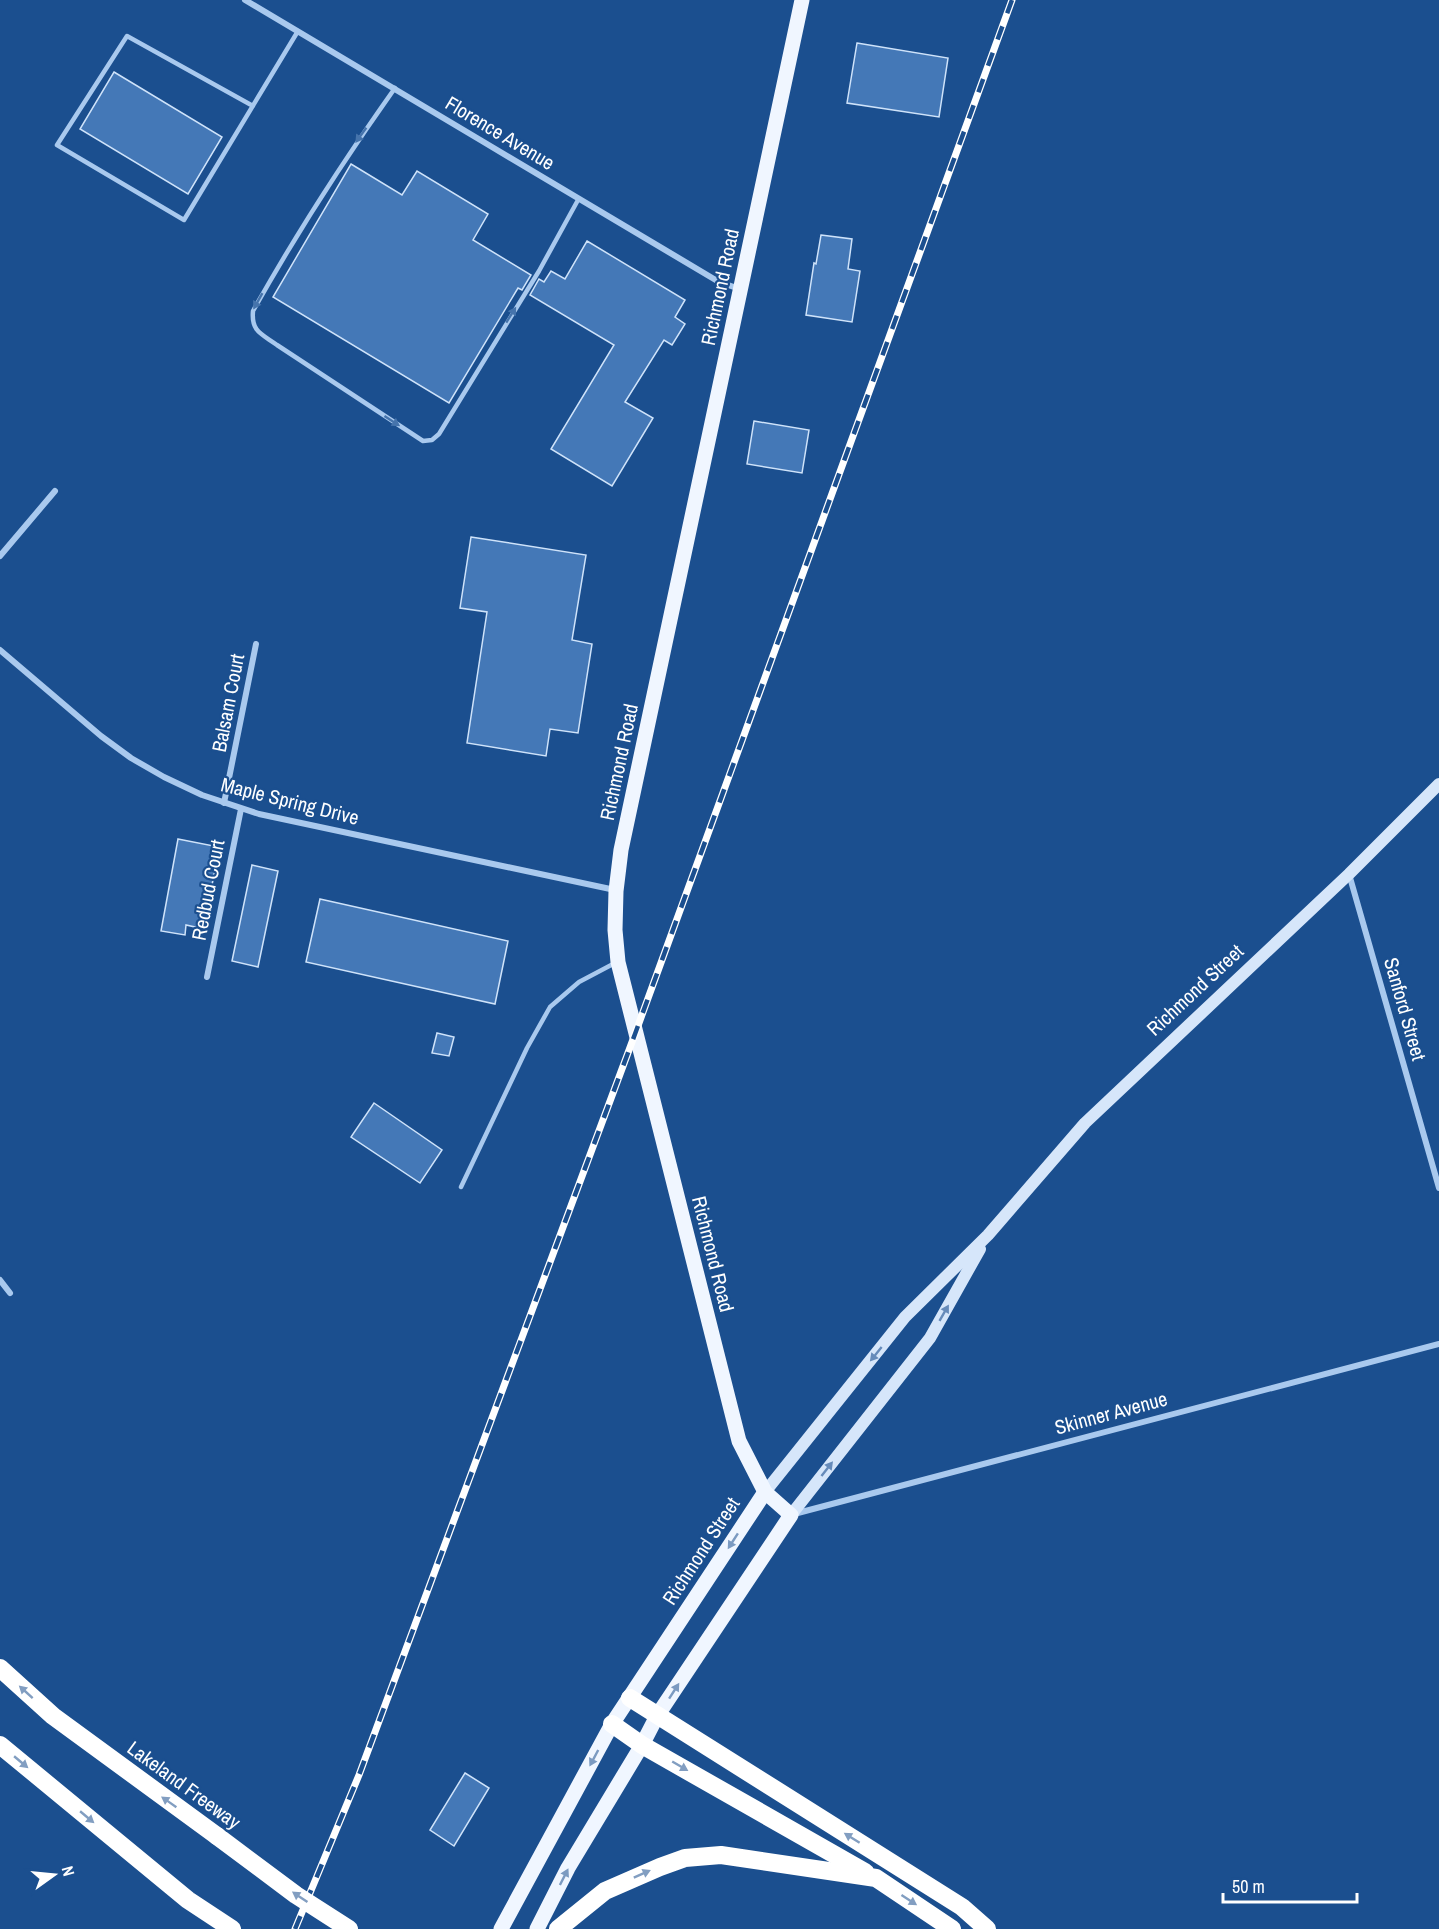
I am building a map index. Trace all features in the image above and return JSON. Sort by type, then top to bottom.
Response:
[{"type":"highway","name":"Lakeland Freeway","points":[[0,1668],[53,1716],[296,1895],[349,1929]]},
{"type":"highway","points":[[630,1698],[962,1907],[987,1929]]},
{"type":"highway","points":[[612,1725],[642,1745],[876,1878],[952,1929]]},
{"type":"highway","points":[[0,1745],[189,1900],[232,1929]]},
{"type":"highway","points":[[558,1929],[605,1891],[685,1858],[721,1855],[876,1878]]},
{"type":"main road","name":"Richmond Road","points":[[790,1515],[765,1492],[739,1441],[618,962],[615,930],[616,891],[621,850],[802,0]]},
{"type":"main road","name":"Richmond Street","points":[[501,1929],[612,1725],[765,1492],[905,1317],[988,1235],[1085,1123],[1349,874],[1439,784]]},
{"type":"main road","name":"Richmond Street","points":[[537,1929],[568,1868],[657,1716],[790,1515],[930,1338],[988,1235]]},
{"type":"street","name":"Florence Avenue","points":[[245,0],[578,200],[719,282],[741,290]]},
{"type":"street","points":[[0,556],[55,491]]},
{"type":"street","name":"Balsam Court","points":[[224,803],[256,644]]},
{"type":"street","name":"Maple Spring Drive","points":[[0,650],[101,736],[131,758],[164,777],[224,803],[348,834],[616,891]]},
{"type":"street","name":"Redbud Court","points":[[207,977],[241,809]]},
{"type":"street","name":"Sanford Street","points":[[1349,874],[1439,1188]]},
{"type":"street","points":[[0,1280],[10,1293]]},
{"type":"street","name":"Skinner Avenue","points":[[790,1515],[1439,1344]]},
{"type":"lane","points":[[253,106],[127,36],[57,146],[184,220],[253,106],[298,31]]},
{"type":"lane","points":[[395,88],[351,150],[300,230],[253,311],[252,321],[255,329],[262,335],[423,441],[432,440],[439,434],[538,271],[578,200]]},
{"type":"lane","points":[[461,1187],[527,1047],[550,1007],[579,982],[618,962]]},
{"type":"building","points":[[857,43],[948,58],[939,117],[847,103]]},
{"type":"building","points":[[114,72],[222,137],[188,194],[80,129]]},
{"type":"building","points":[[351,164],[402,195],[417,171],[488,214],[473,240],[531,275],[522,290],[518,288],[449,403],[273,297]]},
{"type":"building","points":[[821,235],[852,239],[848,269],[860,271],[852,322],[806,315]]},
{"type":"building","points":[[587,241],[685,300],[675,317],[685,324],[672,345],[664,340],[625,402],[653,418],[612,486],[551,449],[614,345],[530,295],[539,279],[544,282],[551,271],[565,279]]},
{"type":"building","points":[[754,421],[809,430],[802,473],[747,464]]},
{"type":"building","points":[[471,537],[586,555],[572,640],[592,644],[578,733],[550,729],[546,756],[467,743],[487,612],[460,608]]},
{"type":"building","points":[[178,839],[219,847],[204,929],[186,925],[185,935],[161,931]]},
{"type":"building","points":[[252,865],[278,871],[258,967],[232,961]]},
{"type":"building","points":[[320,899],[508,941],[495,1004],[306,962]]},
{"type":"building","points":[[437,1033],[454,1037],[449,1056],[432,1053]]},
{"type":"building","points":[[374,1103],[442,1150],[420,1183],[351,1137]]},
{"type":"building","points":[[465,1773],[489,1788],[454,1846],[430,1830]]},
{"type":"railway","points":[[295,1929],[359,1775],[635,1034],[1012,0]]}]
